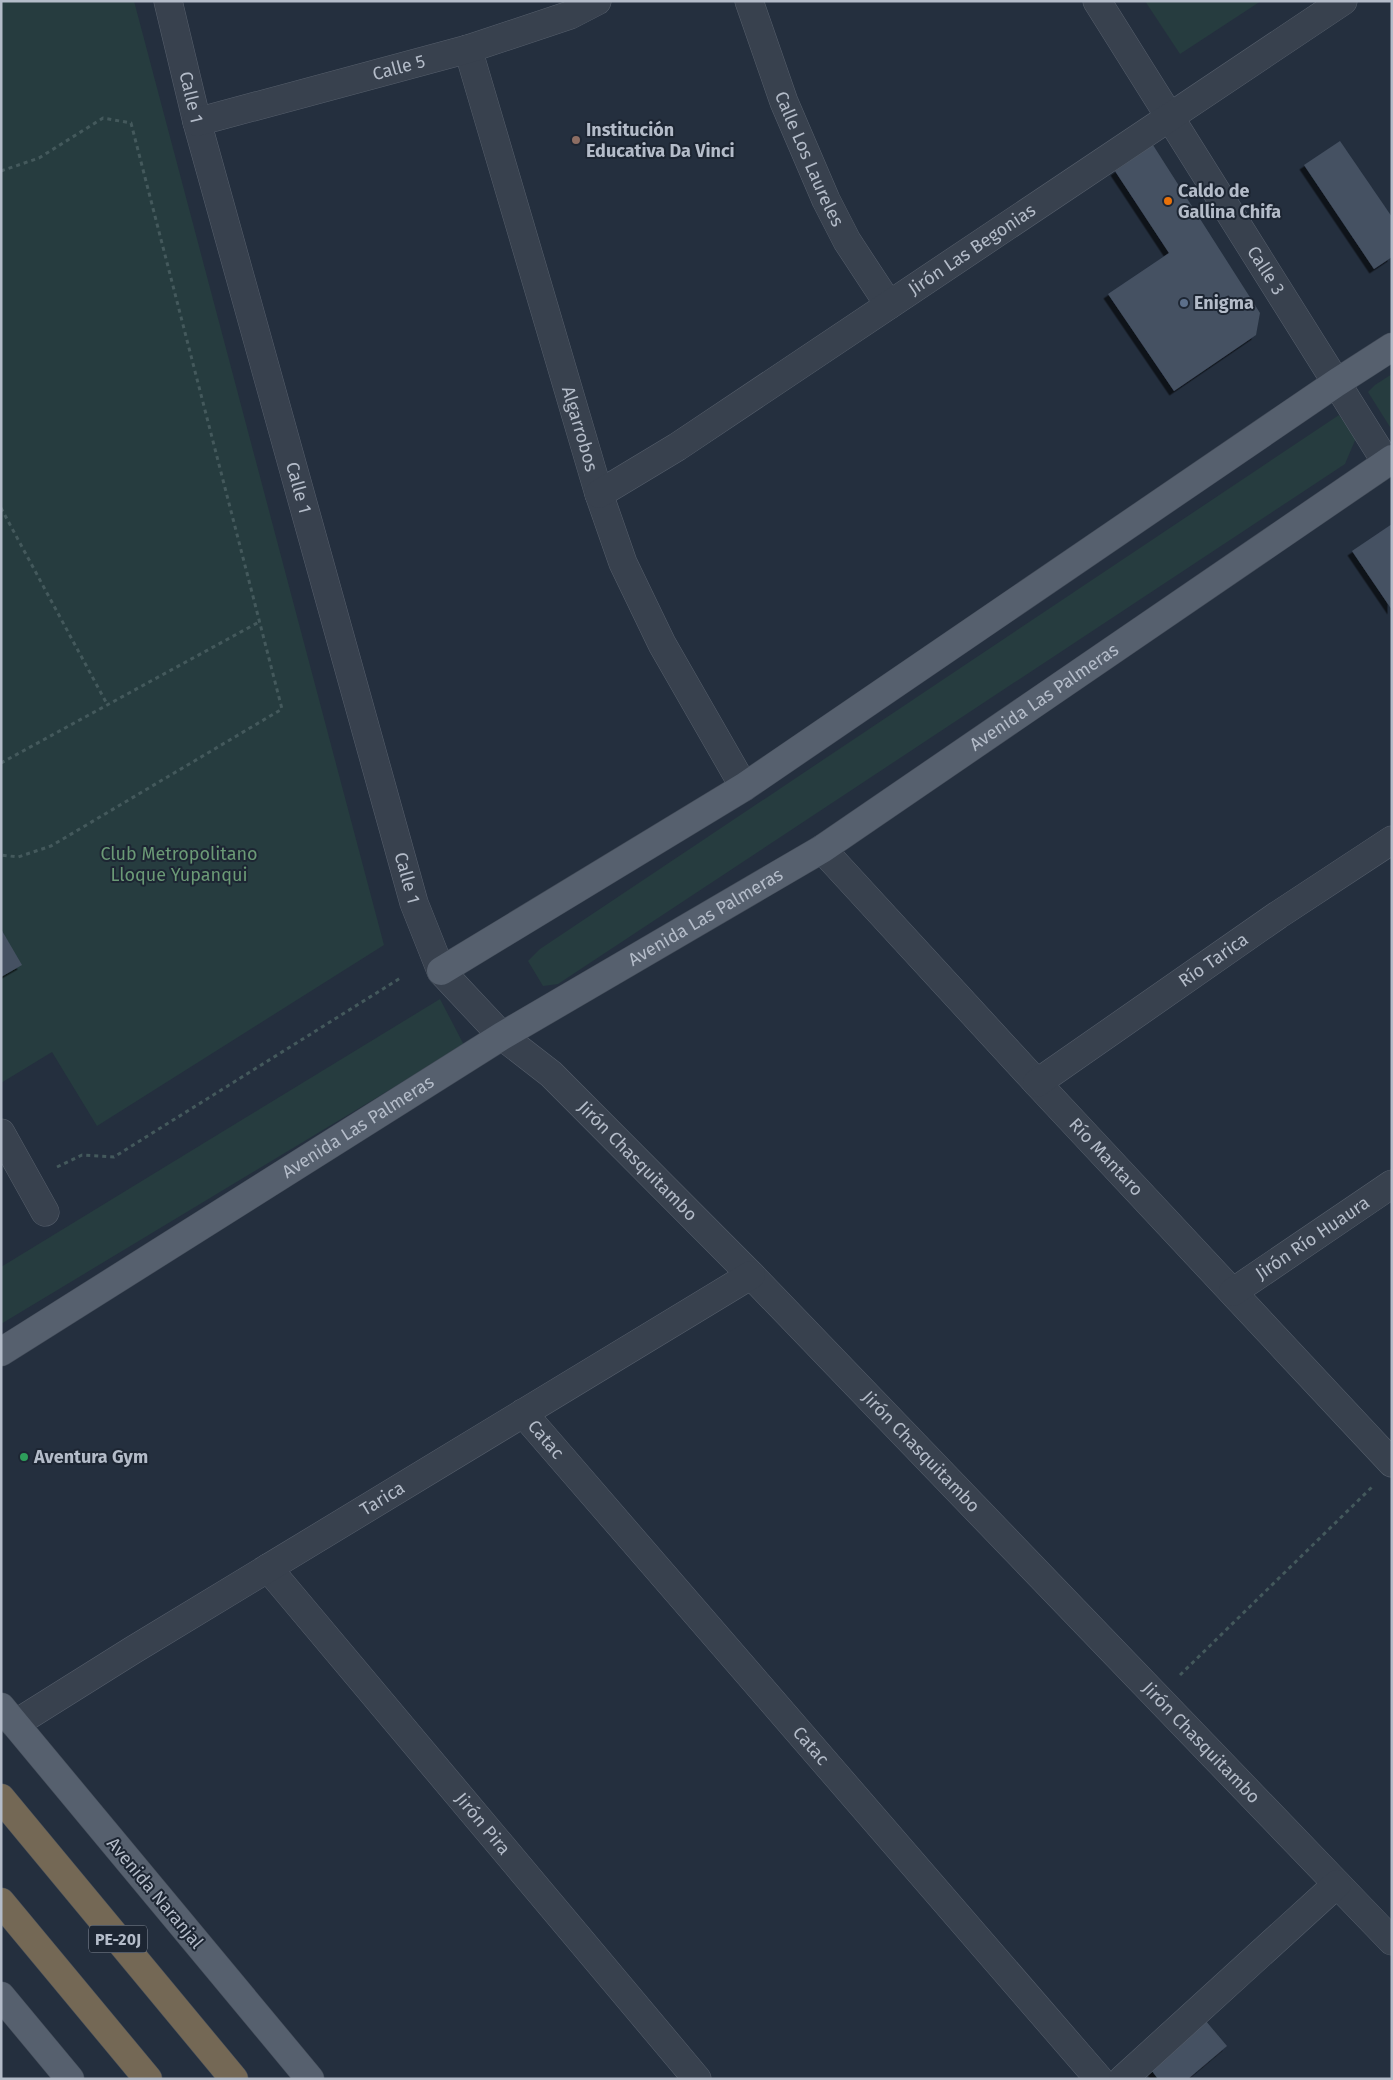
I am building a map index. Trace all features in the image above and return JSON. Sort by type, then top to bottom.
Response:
[{"type":"highway","name":"PE-20J","points":[[1,1798],[234,2079]]},
{"type":"highway","points":[[1,1902],[148,2079]]},
{"type":"main road","points":[[441,971],[744,787],[1336,383],[1392,347]]},
{"type":"main road","name":"Avenida Las Palmeras","points":[[1,1352],[502,1036],[822,849],[1389,461]]},
{"type":"main road","name":"Avenida Naranjal","points":[[8,1716],[310,2079]]},
{"type":"main road","points":[[1,1996],[70,2079]]},
{"type":"street","name":"Calle 1","points":[[168,1],[197,122],[414,904],[441,971]]},
{"type":"street","name":"Calle 5","points":[[197,122],[468,49],[570,15],[597,1]]},
{"type":"street","name":"Calle Los Laureles","points":[[749,1],[784,102],[826,200],[847,241],[890,305]]},
{"type":"street","name":"Calle 3","points":[[1096,1],[1336,383],[1389,461]]},
{"type":"street","name":"Jirón Las Begonias","points":[[599,494],[678,447],[1343,1]]},
{"type":"street","name":"Algarrobos","points":[[468,49],[599,494],[623,563],[662,644],[744,787]]},
{"type":"street","name":"Río Tarica","points":[[1036,1083],[1278,915],[1392,840]]},
{"type":"street","name":"Río Mantaro","points":[[822,849],[1036,1083],[1392,1463]]},
{"type":"street","name":"Jirón Chasquitambo","points":[[441,971],[502,1036],[551,1074],[751,1275],[1392,1941]]},
{"type":"street","points":[[1,1133],[46,1212]]},
{"type":"street","name":"Jirón Río Huaura","points":[[1233,1292],[1392,1184]]},
{"type":"street","name":"Tarica","points":[[8,1716],[268,1568],[751,1275]]},
{"type":"street","name":"Catac","points":[[523,1413],[1099,2079]]},
{"type":"street","name":"Jirón Pira","points":[[268,1568],[697,2079]]},
{"type":"street","points":[[1123,2079],[1337,1884]]},
{"type":"path","points":[[1,171],[39,158],[103,118],[131,123],[282,710],[51,846],[18,857],[1,855]]},
{"type":"path","points":[[1,508],[107,704]]},
{"type":"path","points":[[1,763],[259,622]]},
{"type":"path","points":[[28,1180],[82,1155],[114,1157],[402,977]]},
{"type":"path","points":[[1157,1698],[1373,1486]]},
{"type":"green space","name":"Club Metropolitano Lloque Yupanqui","points":[[1,1],[134,1],[384,945],[97,1126],[52,1052],[1,1083]]},
{"type":"green space","points":[[1145,1],[1261,1],[1180,54]]},
{"type":"green space","points":[[1392,374],[1392,426],[1390,427],[1368,392]]},
{"type":"green space","points":[[1339,415],[1356,438],[1345,464],[558,984],[543,986],[528,961],[540,949]]},
{"type":"green space","points":[[440,999],[464,1045],[1,1324],[1,1267]]},
{"type":"building","points":[[1340,141],[1392,217],[1392,257],[1374,269],[1304,165]]},
{"type":"building","name":"Enigma","points":[[1153,145],[1260,313],[1256,335],[1174,391],[1108,294],[1169,253],[1115,171]]},
{"type":"building","points":[[1392,524],[1392,610],[1352,551]]},
{"type":"building","points":[[1,929],[22,965],[1,977]]},
{"type":"building","points":[[1205,2020],[1227,2046],[1188,2079],[1158,2079],[1149,2067]]},
{"type":"place","name":"Institución Educativa Da Vinci","points":[[576,140]]},
{"type":"place","name":"Caldo de Gallina Chifa","points":[[1168,201]]},
{"type":"place","name":"Enigma","points":[[1184,303]]},
{"type":"place","name":"Aventura Gym","points":[[24,1457]]}]
